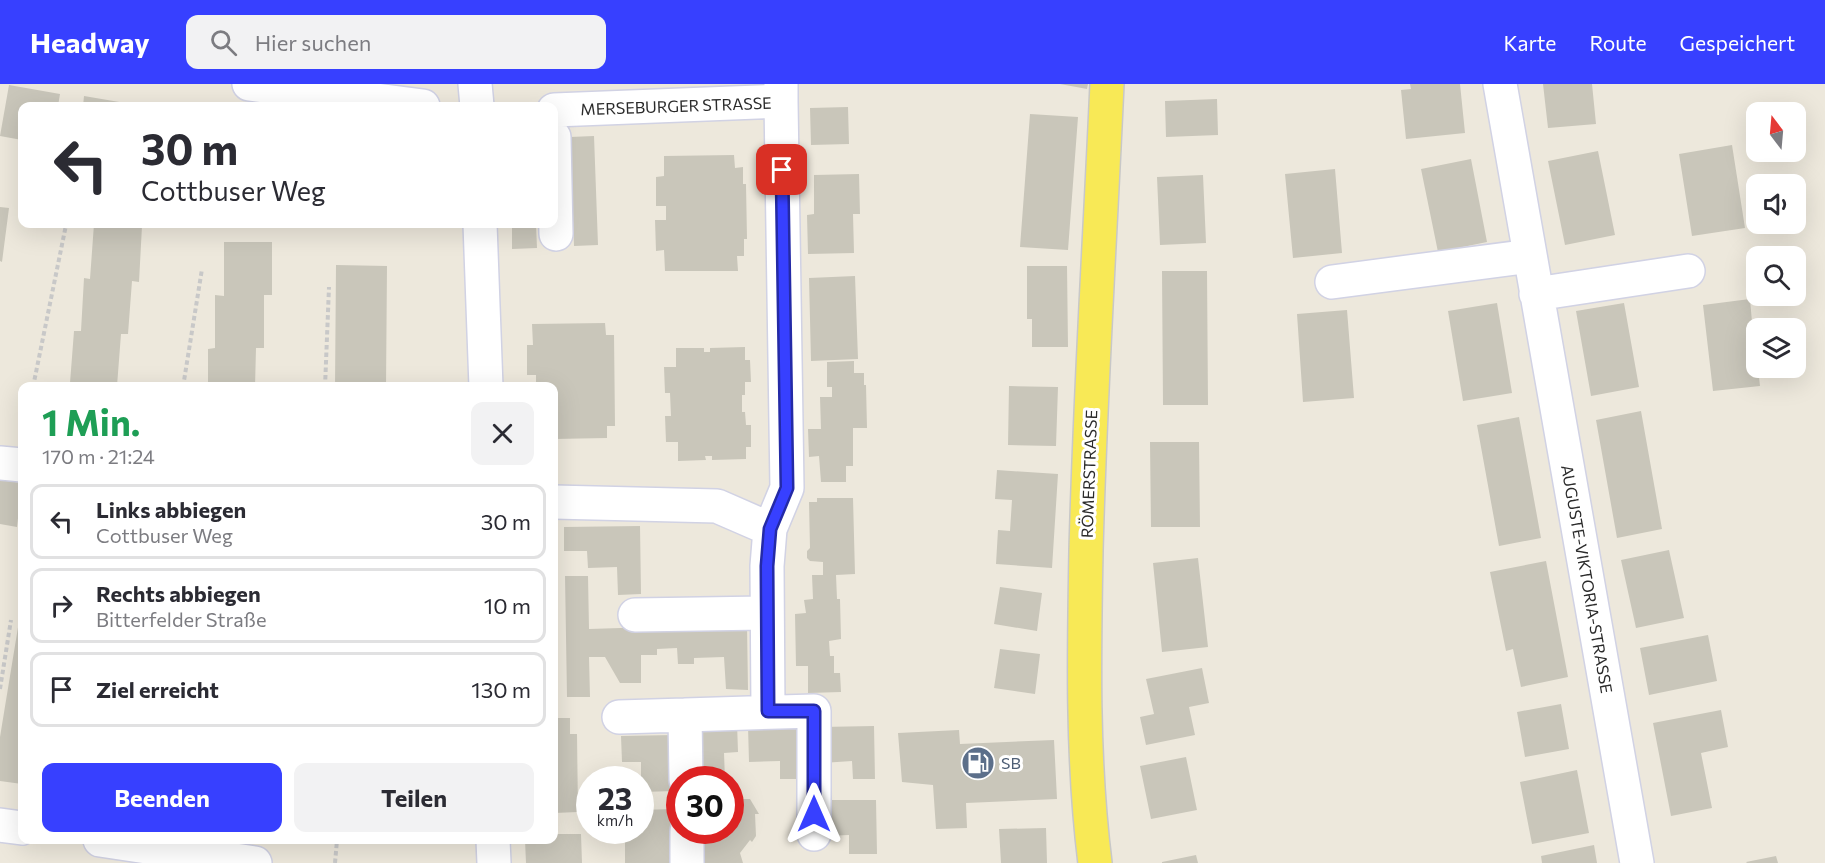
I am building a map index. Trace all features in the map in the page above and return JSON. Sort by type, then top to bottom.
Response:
[{"type":"main road","name":"RÖMERSTRASSE","points":[[1095,863],[1086,756],[1084,627],[1089,431],[1107,84]]},
{"type":"street","points":[[249,84],[391,102]]},
{"type":"street","points":[[475,84],[477,102]]},
{"type":"street","name":"AUGUSTE-VIKTORIA-STRASSE","points":[[1500,84],[1637,863]]},
{"type":"street","points":[[768,711],[767,566],[770,529],[787,488],[781,93]]},
{"type":"street","name":"MERSEBURGER STRASSE","points":[[558,110],[781,93]]},
{"type":"street","points":[[480,228],[486,382]]},
{"type":"street","points":[[556,228],[556,234]]},
{"type":"street","points":[[1332,282],[1530,256]]},
{"type":"street","points":[[1536,294],[1688,271]]},
{"type":"street","points":[[0,463],[18,465]]},
{"type":"street","points":[[558,502],[717,506],[770,529]]},
{"type":"street","points":[[635,615],[768,613]]},
{"type":"street","points":[[619,717],[814,711],[814,834]]},
{"type":"street","points":[[685,715],[686,766]]},
{"type":"street","points":[[0,825],[18,827]]},
{"type":"street","points":[[127,844],[255,863]]},
{"type":"street","points":[[493,844],[494,863]]},
{"type":"street","points":[[687,844],[687,863]]},
{"type":"path","points":[[34,382],[65,228]]},
{"type":"path","points":[[184,382],[202,270]]},
{"type":"path","points":[[325,382],[329,287]]},
{"type":"path","points":[[0,689],[11,620]]},
{"type":"path","points":[[335,863],[336,844]]},
{"type":"building","points":[[1060,84],[1088,84],[1087,89]]},
{"type":"building","points":[[1410,84],[1460,84],[1465,133],[1406,139],[1401,90],[1411,89]]},
{"type":"building","points":[[1543,84],[1592,84],[1596,124],[1548,128]]},
{"type":"building","points":[[9,85],[60,94],[59,102],[18,102],[18,139],[0,136]]},
{"type":"building","points":[[84,96],[119,102],[83,102]]},
{"type":"building","points":[[1217,99],[1218,135],[1166,137],[1165,101]]},
{"type":"building","points":[[848,107],[849,144],[811,145],[810,108]]},
{"type":"building","points":[[1030,114],[1078,117],[1068,250],[1020,247]]},
{"type":"building","points":[[594,136],[598,245],[574,246],[570,137]]},
{"type":"building","points":[[1732,145],[1745,228],[1692,236],[1679,154]]},
{"type":"building","points":[[1598,151],[1615,235],[1565,245],[1548,161]]},
{"type":"building","points":[[734,155],[735,168],[743,167],[743,184],[746,184],[747,239],[744,239],[744,256],[737,256],[738,271],[665,271],[664,250],[656,251],[655,220],[666,220],[666,206],[656,206],[656,177],[664,176],[664,156]]},
{"type":"building","points":[[1471,159],[1487,242],[1438,252],[1421,169]]},
{"type":"building","points":[[1335,169],[1342,253],[1293,258],[1285,174]]},
{"type":"building","points":[[859,174],[860,214],[853,214],[854,253],[808,254],[807,215],[814,214],[814,175]]},
{"type":"building","points":[[1203,175],[1206,243],[1160,245],[1157,177]]},
{"type":"building","points":[[0,207],[9,208],[2,262],[0,261]]},
{"type":"building","points":[[94,228],[142,228],[139,282],[132,281],[128,334],[121,334],[117,382],[70,382],[74,331],[81,331],[84,278],[90,279]]},
{"type":"building","points":[[512,228],[536,228],[537,248],[512,249]]},
{"type":"building","points":[[224,242],[272,242],[272,295],[264,295],[264,348],[256,348],[255,382],[208,382],[208,349],[215,348],[215,295],[224,296]]},
{"type":"building","points":[[336,265],[387,266],[386,382],[335,382]]},
{"type":"building","points":[[1027,266],[1067,266],[1068,347],[1032,347],[1032,319],[1027,319]]},
{"type":"building","points":[[1162,271],[1207,271],[1208,405],[1163,405]]},
{"type":"building","points":[[855,276],[858,359],[811,361],[809,278]]},
{"type":"building","points":[[1746,300],[1746,306],[1751,306],[1752,318],[1746,318],[1746,378],[1759,378],[1760,386],[1713,391],[1703,305]]},
{"type":"building","points":[[1497,303],[1512,393],[1463,401],[1448,311]]},
{"type":"building","points":[[1624,303],[1639,387],[1591,396],[1576,311]]},
{"type":"building","points":[[1347,310],[1354,398],[1303,402],[1297,314]]},
{"type":"building","points":[[605,323],[606,335],[614,335],[615,426],[607,426],[607,438],[558,439],[558,382],[536,382],[536,375],[527,375],[527,345],[533,345],[532,324]]},
{"type":"building","points":[[745,347],[745,360],[750,360],[751,382],[745,382],[745,395],[742,395],[742,412],[745,412],[746,425],[751,425],[751,447],[746,447],[746,459],[712,460],[712,456],[705,456],[706,460],[678,461],[678,442],[666,442],[665,416],[671,416],[670,393],[665,393],[664,367],[676,367],[676,348],[704,348],[704,352],[710,352],[710,348]]},
{"type":"building","points":[[854,361],[854,373],[864,373],[867,428],[853,428],[853,466],[846,466],[846,482],[821,482],[819,456],[809,457],[808,429],[821,429],[820,397],[832,397],[832,387],[827,387],[827,362]]},
{"type":"building","points":[[1009,386],[1058,387],[1056,446],[1008,445]]},
{"type":"building","points":[[1641,411],[1662,529],[1617,538],[1596,420]]},
{"type":"building","points":[[1519,417],[1541,538],[1499,546],[1477,425]]},
{"type":"building","points":[[1150,442],[1199,442],[1200,527],[1151,527]]},
{"type":"building","points":[[997,470],[1058,474],[1052,568],[996,564],[998,530],[1010,531],[1012,500],[995,499]]},
{"type":"building","points":[[0,480],[18,482],[17,527],[0,524]]},
{"type":"building","points":[[817,498],[853,498],[855,574],[836,575],[837,599],[840,599],[841,639],[829,641],[830,656],[834,656],[834,673],[840,673],[841,692],[808,693],[808,666],[796,666],[795,614],[806,613],[804,600],[813,599],[812,575],[823,575],[823,562],[810,561],[807,558],[807,551],[810,548],[809,502],[817,502]]},
{"type":"building","points":[[640,526],[641,594],[618,595],[617,567],[588,568],[587,551],[564,551],[564,527]]},
{"type":"building","points":[[1669,550],[1684,618],[1636,628],[1621,560]]},
{"type":"building","points":[[1198,558],[1208,647],[1162,652],[1153,563]]},
{"type":"building","points":[[1546,561],[1568,677],[1521,687],[1513,649],[1506,651],[1490,572]]},
{"type":"building","points":[[565,576],[588,576],[589,629],[747,624],[748,690],[726,689],[724,657],[694,658],[694,664],[678,664],[677,648],[657,649],[657,655],[641,655],[641,683],[620,683],[605,657],[589,657],[590,697],[567,697]]},
{"type":"building","points":[[1000,587],[1042,593],[1037,631],[994,624]]},
{"type":"building","points":[[18,627],[18,783],[0,781],[0,737]]},
{"type":"building","points":[[1708,635],[1717,681],[1649,695],[1640,648]]},
{"type":"building","points":[[1000,649],[1040,654],[1035,694],[994,688]]},
{"type":"building","points":[[1202,668],[1209,703],[1189,707],[1195,735],[1146,745],[1140,717],[1154,714],[1146,679]]},
{"type":"building","points":[[1561,704],[1569,749],[1525,757],[1517,712]]},
{"type":"building","points":[[1721,710],[1728,747],[1701,753],[1712,808],[1671,816],[1653,723]]},
{"type":"building","points":[[558,718],[570,718],[570,734],[577,734],[576,812],[558,813]]},
{"type":"building","points":[[737,723],[738,752],[724,753],[724,766],[695,766],[694,724]]},
{"type":"building","points":[[801,725],[802,779],[780,779],[780,761],[749,762],[748,726]]},
{"type":"building","points":[[874,726],[875,779],[853,779],[852,761],[822,763],[821,727]]},
{"type":"building","name":"SB","points":[[959,730],[960,744],[1054,740],[1057,799],[966,803],[967,828],[936,829],[933,785],[902,782],[898,733]]},
{"type":"building","points":[[674,735],[675,766],[666,766],[666,791],[654,792],[654,766],[641,766],[641,762],[622,762],[621,736]]},
{"type":"building","points":[[1186,757],[1197,810],[1151,819],[1140,766]]},
{"type":"building","points":[[1577,770],[1589,833],[1532,844],[1520,782]]},
{"type":"building","points":[[744,799],[750,799],[759,814],[755,814],[756,836],[740,853],[743,863],[695,863],[704,848],[700,844],[744,844]]},
{"type":"building","points":[[823,800],[876,800],[877,854],[849,854],[849,835],[824,836]]},
{"type":"building","points":[[666,809],[666,844],[674,844],[674,863],[625,863],[625,844],[654,844],[654,810]]},
{"type":"building","points":[[1046,828],[1047,863],[1001,863],[999,829]]},
{"type":"building","points":[[558,834],[576,834],[576,844],[581,844],[582,863],[526,863],[525,844],[558,844]]},
{"type":"building","points":[[1594,845],[1597,863],[1542,863],[1541,856]]},
{"type":"building","points":[[1196,855],[1198,863],[1162,863],[1162,862]]},
{"type":"building","points":[[1776,856],[1778,863],[1746,862]]},
{"type":"place","name":"SB","points":[[978,763]]},
{"type":"route","points":[[782,170],[787,488],[770,529],[767,566],[768,711],[814,711],[814,814]]}]
